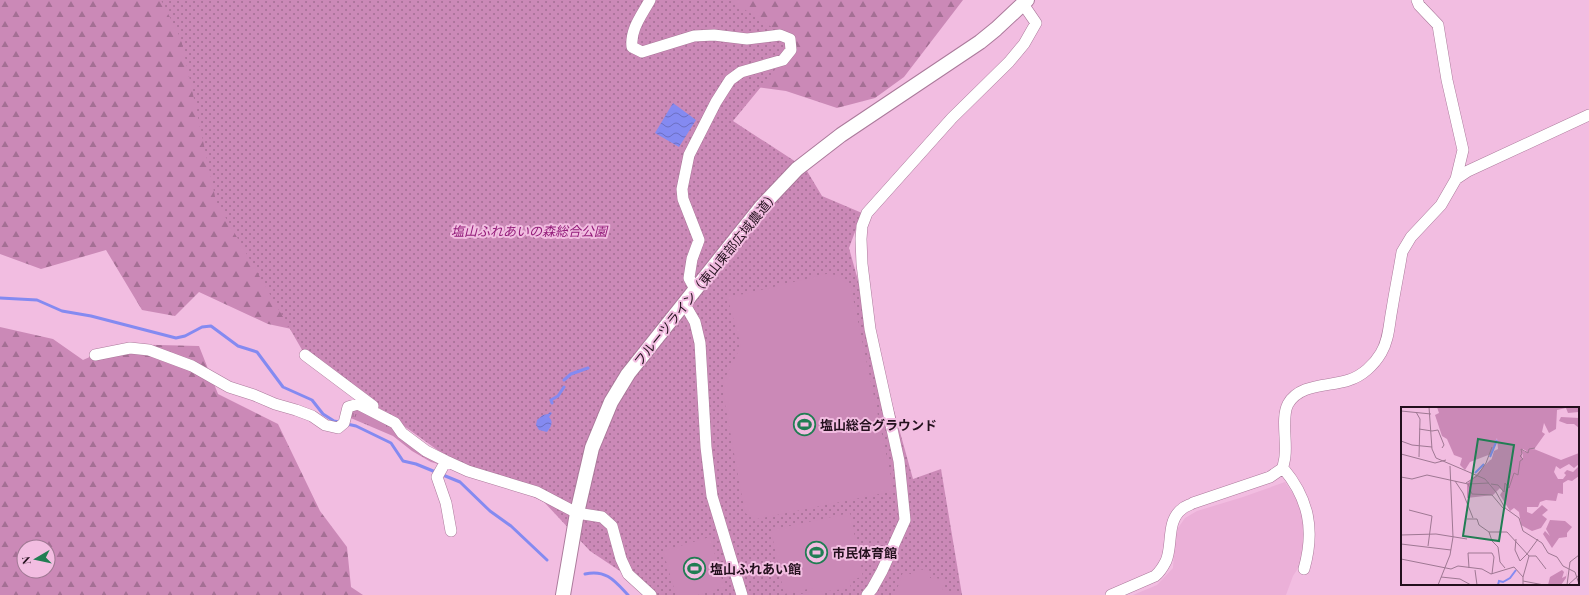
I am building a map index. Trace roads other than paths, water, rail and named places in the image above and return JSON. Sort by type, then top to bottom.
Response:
[{"type":"street","points":[[650,0],[636,24],[631,38],[632,47],[642,52],[694,36],[714,35],[747,39],[780,35],[790,40],[792,43],[791,50],[783,60],[741,72],[730,80],[716,102],[689,155],[682,189],[683,199],[699,240],[692,259],[689,278],[696,289]]},
{"type":"street","points":[[1111,595],[1155,576],[1161,571],[1167,560],[1171,529],[1176,516],[1182,509],[1193,503],[1270,476],[1282,468],[1285,456],[1286,413],[1288,405],[1294,397],[1307,389],[1348,381],[1358,376],[1368,368],[1381,353],[1386,343],[1390,326],[1405,246],[1420,227],[1441,205],[1456,179],[1463,150],[1447,80],[1438,25],[1419,5],[1417,0]]},
{"type":"street","points":[[867,595],[872,589],[905,520],[899,461],[870,329],[860,239],[862,226],[867,213],[952,118],[1009,62],[1024,44],[1036,23],[1025,2]]},
{"type":"street","name":"フルーツライン（東山東部広域農道）","points":[[563,595],[577,513],[592,448],[611,402],[628,374],[761,207],[797,169],[841,135],[980,42],[1025,2]]},
{"type":"street","points":[[1456,179],[1468,171],[1589,115]]},
{"type":"street","points":[[684,304],[695,322],[700,343],[706,447],[712,496],[742,595]]},
{"type":"street","points":[[95,355],[130,348],[149,350],[192,366],[230,387],[312,416],[325,425],[338,428],[345,420],[348,407],[358,404],[395,424]]},
{"type":"street","points":[[305,355],[395,424],[402,433],[444,464],[538,492],[577,513],[602,518],[612,526],[621,559],[628,574],[652,595]]},
{"type":"street","points":[[444,464],[437,477],[446,503],[451,530]]},
{"type":"street","points":[[1282,468],[1294,482],[1306,506],[1310,541],[1304,569]]},
{"type":"water","points":[[673,103],[696,120],[679,147],[655,133]]},
{"type":"water","points":[[550,412],[552,413],[549,417],[552,423],[550,428],[547,432],[539,430],[536,425],[537,420]]},
{"type":"waterway","points":[[0,298],[37,300],[62,311],[91,316],[176,338],[185,336],[202,327],[211,326],[238,346],[257,352],[283,387],[312,400],[323,414],[334,421],[339,422]]},
{"type":"waterway","points":[[564,380],[571,374],[588,368]]},
{"type":"waterway","points":[[552,403],[551,400],[558,396],[564,387]]},
{"type":"waterway","points":[[347,424],[356,426],[391,443],[403,461],[416,464],[460,482],[490,511],[511,526],[547,560]]},
{"type":"waterway","points":[[585,574],[599,573],[610,577],[628,595]]},
{"type":"place","name":"塩山総合グラウンド","points":[[805,425]]},
{"type":"place","name":"市民体育館","points":[[817,553]]},
{"type":"place","name":"塩山ふれあい館","points":[[694,569]]},
{"type":"park label","name":"塩山ふれあいの森総合公園","points":[[529,231]]}]
